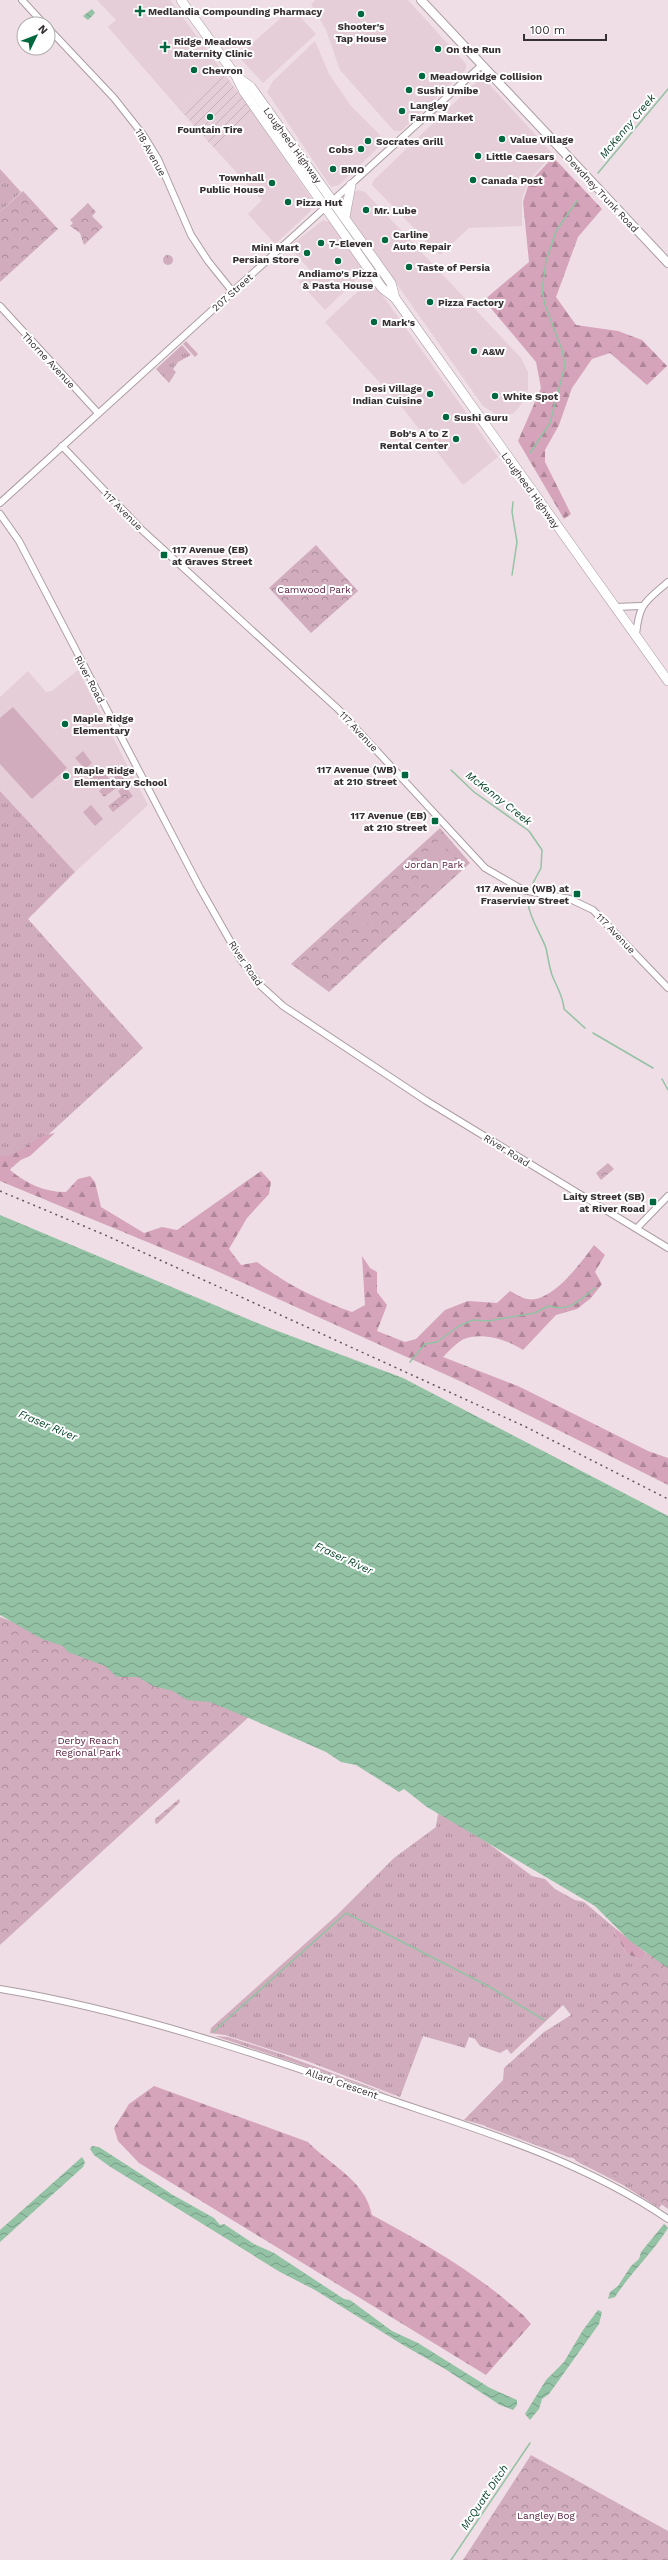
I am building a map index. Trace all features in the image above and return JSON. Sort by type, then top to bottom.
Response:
[{"type":"highway","name":"Lougheed Highway","points":[[181,0],[236,76],[244,92],[382,288],[395,298],[668,681]]},
{"type":"highway","name":"Lougheed Highway","points":[[236,76],[252,87],[333,200],[391,283],[395,298]]},
{"type":"highway","points":[[345,217],[351,185]]},
{"type":"main road","name":"Dewdney Trunk Road","points":[[421,0],[668,263]]},
{"type":"street","points":[[22,0],[37,16]]},
{"type":"street","name":"118 Avenue","points":[[56,36],[114,98],[144,136],[158,159],[191,235],[208,261],[232,291]]},
{"type":"street","name":"207 Street","points":[[0,503],[482,65]]},
{"type":"street","name":"Thorne Avenue","points":[[0,306],[98,413]]},
{"type":"street","name":"117 Avenue","points":[[62,446],[142,530],[338,709],[484,868],[523,890],[570,899],[593,910],[668,988]]},
{"type":"street","name":"River Road","points":[[0,514],[19,541],[200,888],[241,960],[261,986],[283,1006],[425,1100],[668,1248]]},
{"type":"street","points":[[636,635],[638,614],[641,606],[668,582]]},
{"type":"street","points":[[615,607],[641,606]]},
{"type":"street","points":[[636,1228],[668,1196]]},
{"type":"street","name":"Allard Crescent","points":[[0,1989],[51,1998],[222,2043],[462,2124],[599,2177],[628,2192],[668,2219]]},
{"type":"shaded area","points":[[97,0],[170,0],[223,72],[180,110],[108,27],[116,20]]},
{"type":"shaded area","points":[[315,0],[408,0],[466,64],[466,69],[401,131],[394,131],[340,70],[326,30],[311,4]]},
{"type":"shaded area","points":[[292,8],[316,34],[263,83],[238,56]]},
{"type":"shaded area","points":[[315,41],[329,74],[351,106],[379,134],[382,144],[339,185],[331,187],[267,92],[273,81]]},
{"type":"shaded area","points":[[223,72],[253,113],[215,149],[180,110]]},
{"type":"shaded area","points":[[478,80],[490,85],[553,154],[529,180],[522,199],[522,226],[469,228],[440,255],[372,185],[373,181]]},
{"type":"shaded area","points":[[253,113],[314,202],[310,212],[275,244],[248,214],[262,200],[215,149]]},
{"type":"shaded area","points":[[358,190],[365,192],[521,358],[528,372],[528,389],[523,402],[514,413],[500,417],[483,406],[350,218],[348,213],[354,192]]},
{"type":"shaded area","points":[[323,220],[332,223],[363,269],[363,273],[325,310],[299,282],[311,271],[289,247]]},
{"type":"shaded area","points":[[370,283],[375,285],[498,457],[463,485],[401,406],[325,322],[365,285]]},
{"type":"shaded area","name":"Maple Ridge Elementary School","points":[[78,670],[148,805],[75,872],[0,791],[0,697],[28,671],[46,692],[52,691]]},
{"type":"green space","points":[[553,157],[602,209],[578,237],[556,297],[576,325],[618,331],[642,340],[667,366],[647,385],[610,353],[592,359],[572,388],[559,425],[545,450],[545,462],[571,514],[564,519],[518,441],[541,388],[536,362],[484,300],[529,262],[523,202],[529,183]]},
{"type":"green space","points":[[0,169],[21,192],[0,212]]},
{"type":"green space","points":[[23,191],[58,229],[0,282],[0,212]]},
{"type":"green space","points":[[88,203],[96,212],[92,216],[103,227],[84,245],[80,233],[70,226],[73,223],[70,220]]},
{"type":"green space","points":[[166,255],[170,255],[173,260],[170,265],[166,265],[163,262],[163,258]]},
{"type":"green space","points":[[186,341],[198,354],[195,357],[183,344]]},
{"type":"green space","points":[[182,345],[191,355],[178,362],[173,369],[176,372],[169,383],[156,369]]},
{"type":"green space","name":"Camwood Park","points":[[316,545],[358,591],[311,633],[269,588]]},
{"type":"green space","points":[[13,707],[67,768],[32,799],[0,764],[0,718]]},
{"type":"green space","points":[[83,751],[92,763],[85,769],[75,758]]},
{"type":"green space","points":[[100,767],[109,779],[99,788],[89,777]]},
{"type":"green space","points":[[119,773],[126,781],[104,797],[99,791]]},
{"type":"green space","points":[[125,786],[133,796],[113,812],[108,806],[121,796],[118,791]]},
{"type":"green space","points":[[0,791],[75,872],[28,919],[143,1048],[13,1167],[0,1163]]},
{"type":"green space","points":[[91,805],[103,819],[95,826],[83,812]]},
{"type":"green space","name":"Jordan Park","points":[[440,828],[470,863],[329,992],[291,964]]},
{"type":"green space","points":[[438,841],[461,865],[460,870],[434,893],[423,878],[420,872],[420,866],[425,854]]},
{"type":"green space","points":[[360,909],[370,921],[359,931],[348,920]]},
{"type":"green space","points":[[55,1133],[30,1156],[16,1162],[10,1170],[29,1183],[43,1189],[58,1192],[66,1192],[78,1179],[90,1176],[95,1182],[101,1207],[144,1233],[162,1227],[177,1230],[261,1171],[271,1182],[269,1194],[247,1218],[229,1249],[241,1265],[257,1262],[303,1291],[352,1312],[365,1305],[362,1256],[370,1268],[377,1272],[377,1292],[387,1305],[377,1331],[405,1342],[416,1339],[445,1310],[468,1301],[497,1303],[510,1291],[527,1299],[536,1299],[546,1295],[565,1281],[594,1245],[605,1255],[595,1272],[602,1284],[591,1298],[577,1309],[556,1315],[523,1350],[503,1340],[478,1336],[461,1340],[443,1357],[518,1386],[648,1451],[668,1458],[668,1485],[462,1382],[210,1268],[0,1181],[0,1156],[16,1153],[40,1137]]},
{"type":"green space","points":[[608,1163],[614,1169],[601,1180],[596,1173]]},
{"type":"green space","name":"Derby Reach Regional Park","points":[[0,1617],[251,1715],[0,1945]]},
{"type":"green space","points":[[179,1799],[180,1802],[157,1824],[155,1823],[155,1819]]},
{"type":"green space","points":[[438,1814],[468,1828],[532,1876],[545,1879],[555,1889],[575,1900],[584,1902],[616,1929],[614,1931],[627,1954],[644,1961],[482,2124],[464,2120],[503,2080],[504,2068],[544,2032],[571,2015],[563,2005],[511,2054],[507,2049],[500,2053],[480,2046],[475,2039],[469,2037],[465,2048],[423,2036],[400,2097],[307,2061],[225,2035],[210,2033],[211,2028],[337,1915],[394,1858],[436,1827]]},
{"type":"green space","points":[[616,1929],[655,1960],[644,1961],[627,1954],[614,1931]]},
{"type":"green space","points":[[668,1933],[668,2209],[632,2183],[518,2135],[465,2120]]},
{"type":"green space","points":[[215,2036],[228,2037],[281,2054],[397,2097]]},
{"type":"green space","points":[[154,2086],[308,2142],[355,2183],[368,2203],[372,2215],[455,2263],[502,2297],[521,2313],[531,2324],[486,2375],[139,2163],[118,2141],[114,2128],[129,2104]]},
{"type":"green space","points":[[488,2119],[572,2155],[571,2158],[487,2127],[485,2125]]},
{"type":"green space","points":[[574,2158],[668,2197],[659,2208],[623,2185],[576,2161]]},
{"type":"green space","name":"Langley Bog","points":[[531,2455],[668,2531],[668,2560],[463,2560]]},
{"type":"water","points":[[92,9],[95,13],[88,20],[83,16]]},
{"type":"water","name":"Fraser River","points":[[0,1215],[267,1327],[403,1378],[668,1516],[668,1968],[630,1941],[595,1906],[427,1807],[404,1789],[399,1792],[356,1765],[341,1762],[326,1752],[210,1702],[187,1700],[173,1691],[153,1686],[138,1677],[117,1677],[105,1666],[68,1652],[63,1646],[42,1639],[0,1615]]},
{"type":"water","points":[[92,2146],[99,2147],[173,2195],[214,2218],[220,2225],[224,2224],[254,2244],[274,2253],[344,2299],[350,2300],[392,2331],[418,2343],[490,2388],[517,2400],[517,2405],[513,2410],[500,2405],[445,2369],[403,2345],[315,2290],[280,2272],[109,2166],[94,2155],[90,2149]]},
{"type":"water","points":[[82,2157],[85,2162],[83,2167],[0,2242],[0,2230]]},
{"type":"water","points":[[664,2224],[668,2228],[662,2237],[615,2297],[608,2299],[610,2292],[618,2286],[631,2266],[639,2259],[641,2252]]},
{"type":"water","points":[[598,2310],[602,2312],[599,2324],[549,2394],[542,2399],[539,2409],[530,2420],[525,2414],[546,2380],[564,2362],[583,2330]]},
{"type":"waterway","name":"McKenny Creek","points":[[598,173],[668,89]]},
{"type":"waterway","name":"McKenny Creek","points":[[530,453],[550,423],[565,365],[562,350],[545,305],[542,290],[546,261],[556,231],[577,201]]},
{"type":"waterway","name":"McKenny Creek","points":[[512,575],[517,542],[512,512],[513,502]]},
{"type":"waterway","name":"McKenny Creek","points":[[451,770],[474,792],[529,831],[542,850],[541,868],[533,883]]},
{"type":"waterway","name":"McKenny Creek","points":[[528,903],[533,920],[546,948],[551,972],[561,996],[564,1009],[585,1028]]},
{"type":"waterway","name":"McKenny Creek","points":[[593,1033],[653,1068]]},
{"type":"waterway","name":"McKenny Creek","points":[[662,1079],[668,1090]]},
{"type":"waterway","points":[[410,1362],[425,1344],[437,1342],[459,1326],[473,1320],[488,1321],[535,1313],[548,1306],[563,1308],[579,1301],[595,1288]]},
{"type":"waterway","points":[[213,2032],[346,1913],[488,1986],[544,2020]]},
{"type":"waterway","name":"McQuatt Ditch","points":[[451,2560],[530,2443]]},
{"type":"railway","points":[[0,1191],[105,1235],[526,1427],[668,1499]]},
{"type":"place","name":"Medlandia Compounding Pharmacy","points":[[140,11]]},
{"type":"place","name":"Shooter's Tap House","points":[[361,14]]},
{"type":"place","name":"Ridge Meadows Maternity Clinic","points":[[165,47]]},
{"type":"place","name":"On the Run","points":[[438,49]]},
{"type":"place","name":"Chevron","points":[[194,70]]},
{"type":"place","name":"Meadowridge Collision","points":[[422,76]]},
{"type":"place","name":"Sushi Umibe","points":[[409,90]]},
{"type":"place","name":"Langley Farm Market","points":[[402,111]]},
{"type":"place","name":"Fountain Tire","points":[[210,117]]},
{"type":"place","name":"Value Village","points":[[502,139]]},
{"type":"place","name":"Socrates Grill","points":[[368,141]]},
{"type":"place","name":"Cobs","points":[[361,149]]},
{"type":"place","name":"Little Caesars","points":[[478,156]]},
{"type":"place","name":"BMO","points":[[333,169]]},
{"type":"place","name":"Canada Post","points":[[473,180]]},
{"type":"place","name":"Townhall Public House","points":[[272,183]]},
{"type":"place","name":"Pizza Hut","points":[[288,202]]},
{"type":"place","name":"Mr. Lube","points":[[366,210]]},
{"type":"place","name":"Carline Auto Repair","points":[[385,240]]},
{"type":"place","name":"7-Eleven","points":[[321,243]]},
{"type":"place","name":"Mini Mart Persian Store","points":[[307,253]]},
{"type":"place","name":"Andiamo's Pizza & Pasta House","points":[[338,261]]},
{"type":"place","name":"Taste of Persia","points":[[409,267]]},
{"type":"place","name":"Pizza Factory","points":[[430,302]]},
{"type":"place","name":"Mark's","points":[[374,322]]},
{"type":"place","name":"A&W","points":[[474,351]]},
{"type":"place","name":"Desi Village Indian Cuisine","points":[[430,394]]},
{"type":"place","name":"White Spot","points":[[495,396]]},
{"type":"place","name":"Sushi Guru","points":[[446,417]]},
{"type":"place","name":"Bob's A to Z Rental Center","points":[[456,439]]},
{"type":"place","name":"117 Avenue (EB) at Graves Street","points":[[164,555]]},
{"type":"place","name":"Maple Ridge Elementary","points":[[65,724]]},
{"type":"place","name":"117 Avenue (WB) at 210 Street","points":[[405,775]]},
{"type":"place","name":"Maple Ridge Elementary School","points":[[66,776]]},
{"type":"place","name":"117 Avenue (EB) at 210 Street","points":[[435,821]]},
{"type":"place","name":"117 Avenue (WB) at Fraserview Street","points":[[577,894]]},
{"type":"place","name":"Laity Street (SB) at River Road","points":[[653,1202]]}]
